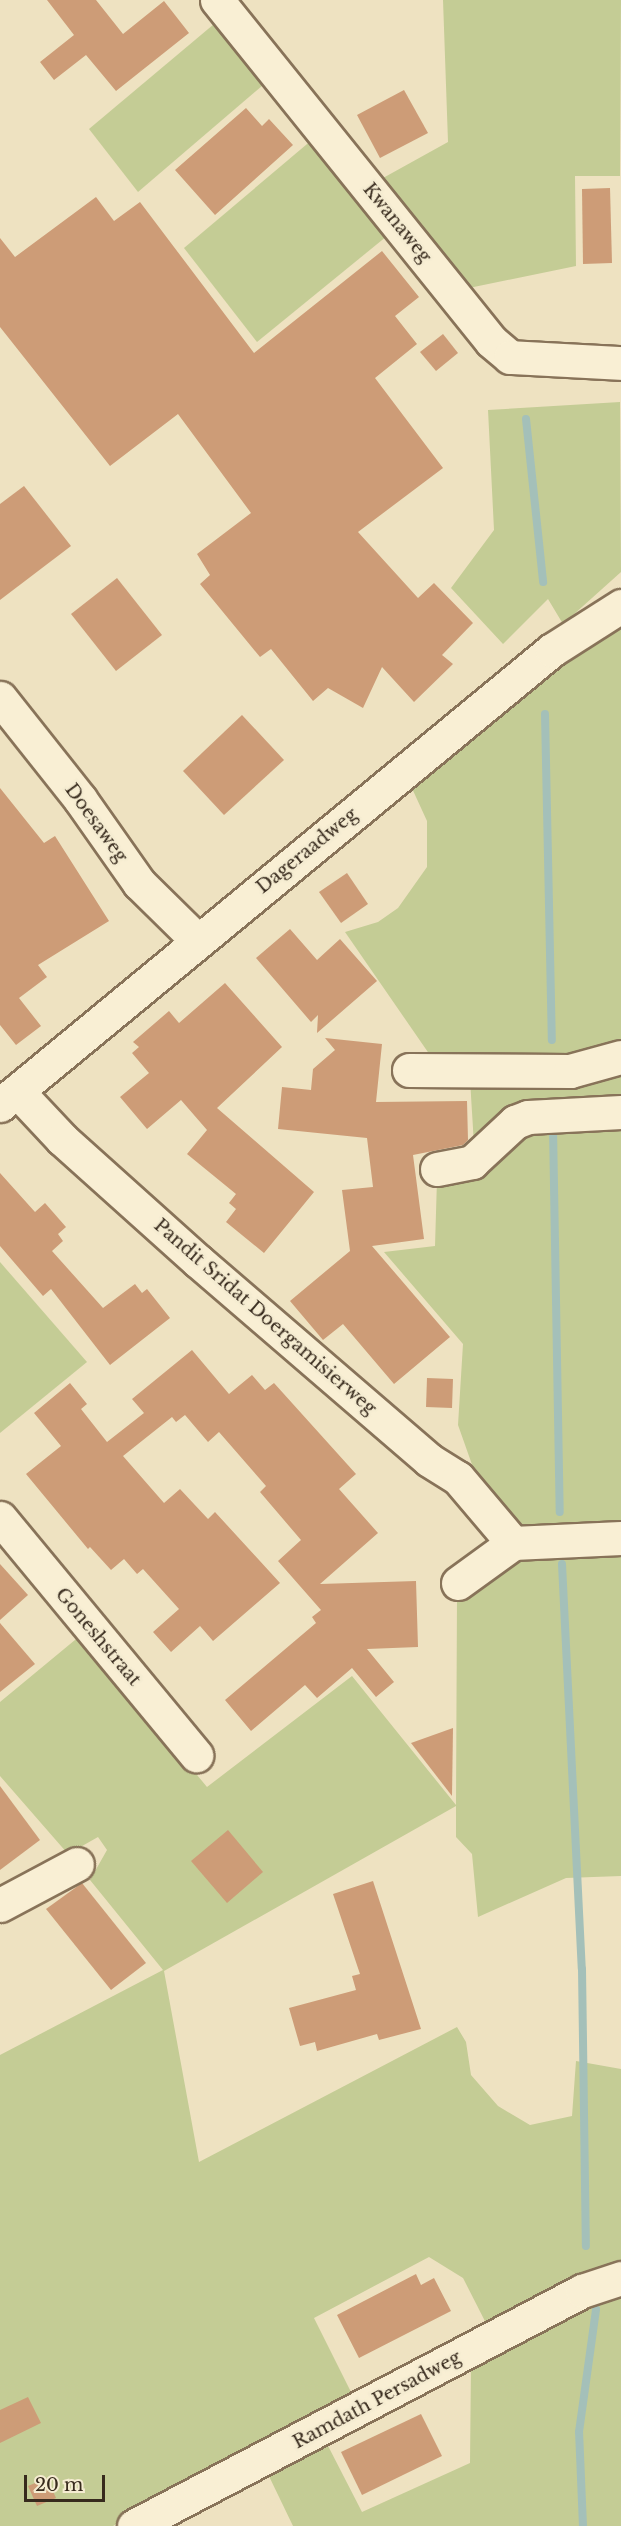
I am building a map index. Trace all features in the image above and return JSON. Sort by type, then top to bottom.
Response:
[{"type":"street","name":"Kwanaweg","points":[[217,0],[491,341],[510,357],[621,363]]},
{"type":"street","name":"Dageraadweg","points":[[9,1098],[552,650],[621,606]]},
{"type":"street","name":"Doesaweg","points":[[0,698],[80,800],[139,883],[198,941]]},
{"type":"street","points":[[409,1070],[570,1071],[621,1057]]},
{"type":"street","name":"Pandit Sridat Doergamisierweg","points":[[9,1098],[62,1139],[198,1261],[429,1460],[458,1478],[513,1543]]},
{"type":"street","points":[[437,1169],[472,1162],[515,1122],[528,1117],[621,1112]]},
{"type":"street","name":"Goneshstraat","points":[[0,1518],[196,1755]]},
{"type":"street","points":[[458,1583],[513,1543],[621,1538]]},
{"type":"street","points":[[0,1905],[77,1864]]},
{"type":"street","name":"Ramdath Persadweg","points":[[134,2526],[582,2291],[621,2278]]},
{"type":"green space","points":[[443,0],[621,0],[620,176],[575,176],[576,266],[464,289],[374,183],[448,142]]},
{"type":"green space","points":[[220,19],[269,80],[138,192],[89,129]]},
{"type":"green space","points":[[313,139],[387,236],[257,342],[184,248]]},
{"type":"green space","points":[[620,402],[621,572],[563,624],[548,599],[503,644],[451,588],[494,530],[488,410]]},
{"type":"green space","points":[[621,629],[621,1045],[574,1056],[432,1058],[345,932],[378,922],[398,908],[427,867],[427,821],[410,784],[599,631]]},
{"type":"green space","points":[[621,1066],[621,1102],[474,1145],[470,1079]]},
{"type":"green space","points":[[621,1121],[621,1527],[509,1527],[481,1490],[458,1425],[463,1344],[384,1252],[435,1246],[437,1179],[513,1134]]},
{"type":"green space","points":[[0,1262],[87,1362],[0,1433]]},
{"type":"green space","points":[[621,1548],[621,1876],[566,1878],[478,1917],[472,1854],[456,1837],[456,1806],[164,1971],[199,2162],[457,2027],[466,2042],[471,2075],[498,2106],[530,2125],[572,2116],[576,2061],[621,2069],[621,2267],[490,2331],[463,2278],[429,2257],[314,2318],[355,2400],[113,2526],[0,2526],[0,2055],[163,1970],[90,1880],[107,1850],[98,1837],[68,1854],[0,1776],[0,1702],[81,1635],[207,1787],[352,1676],[456,1805],[457,1596],[517,1551]]},
{"type":"green space","points":[[621,2288],[621,2526],[293,2526],[266,2470],[325,2440],[362,2512],[470,2463],[471,2363]]},
{"type":"building","points":[[47,0],[96,0],[123,34],[164,1],[189,33],[116,91],[86,55],[54,80],[40,62],[74,35]]},
{"type":"building","points":[[404,90],[428,133],[380,158],[357,115]]},
{"type":"building","points":[[246,108],[262,126],[269,119],[293,145],[215,215],[175,170]]},
{"type":"building","points":[[610,188],[612,263],[583,264],[582,189]]},
{"type":"building","points":[[96,197],[114,221],[140,202],[254,353],[382,251],[419,297],[395,316],[417,344],[375,378],[443,468],[358,532],[418,598],[434,583],[473,623],[442,655],[453,664],[414,702],[382,667],[363,708],[328,688],[313,701],[271,649],[260,657],[200,584],[210,575],[197,554],[251,513],[178,414],[110,466],[0,327],[0,238],[15,257]]},
{"type":"building","points":[[443,334],[458,353],[436,371],[420,352]]},
{"type":"building","points":[[24,486],[71,546],[0,600],[0,504]]},
{"type":"building","points":[[117,578],[162,635],[116,671],[71,614]]},
{"type":"building","points":[[242,715],[284,760],[224,815],[183,771]]},
{"type":"building","points":[[0,788],[44,843],[55,836],[109,921],[38,965],[47,977],[19,998],[41,1026],[16,1045],[0,1025]]},
{"type":"building","points":[[347,873],[368,904],[341,923],[319,892]]},
{"type":"building","points":[[290,929],[317,960],[340,939],[377,981],[317,1033],[318,1015],[311,1022],[256,958]]},
{"type":"building","points":[[225,983],[282,1047],[217,1108],[314,1192],[264,1253],[226,1222],[236,1209],[229,1203],[236,1194],[187,1154],[207,1130],[181,1100],[147,1129],[120,1097],[149,1073],[132,1053],[139,1047],[133,1042],[169,1011],[179,1023]]},
{"type":"building","points":[[325,1038],[382,1044],[376,1102],[467,1101],[468,1140],[463,1145],[413,1155],[424,1239],[372,1246],[450,1337],[394,1384],[343,1324],[323,1340],[290,1301],[350,1251],[342,1190],[373,1187],[367,1138],[278,1129],[282,1087],[311,1090],[313,1069],[335,1050]]},
{"type":"building","points":[[0,1173],[35,1212],[45,1203],[66,1227],[58,1234],[63,1241],[52,1251],[103,1308],[135,1284],[142,1293],[147,1289],[170,1318],[110,1365],[51,1289],[43,1296],[0,1246]]},
{"type":"building","points":[[192,1350],[229,1394],[252,1375],[265,1390],[274,1383],[356,1474],[339,1489],[378,1533],[320,1584],[416,1581],[418,1647],[367,1649],[394,1682],[376,1697],[352,1668],[317,1698],[305,1685],[251,1731],[225,1700],[316,1623],[312,1617],[321,1610],[278,1561],[301,1540],[260,1492],[266,1486],[219,1432],[208,1442],[185,1415],[176,1422],[172,1417],[123,1456],[164,1503],[180,1489],[208,1519],[215,1512],[280,1583],[213,1641],[200,1626],[171,1652],[153,1632],[179,1609],[143,1569],[137,1574],[124,1559],[111,1570],[90,1547],[88,1549],[26,1474],[61,1446],[34,1413],[70,1383],[87,1404],[81,1409],[107,1442],[144,1413],[132,1399]]},
{"type":"building","points":[[427,1378],[453,1379],[452,1408],[426,1407]]},
{"type":"building","points":[[0,1564],[28,1595],[0,1620]]},
{"type":"building","points":[[0,1623],[35,1664],[0,1692]]},
{"type":"building","points":[[453,1728],[452,1796],[411,1743]]},
{"type":"building","points":[[0,1786],[40,1840],[0,1870]]},
{"type":"building","points":[[228,1830],[263,1872],[227,1903],[191,1861]]},
{"type":"building","points":[[373,1881],[421,2029],[379,2040],[377,2034],[317,2051],[315,2042],[300,2046],[289,2008],[356,1990],[352,1976],[360,1974],[333,1894]]},
{"type":"building","points":[[82,1883],[146,1963],[111,1990],[46,1909]]},
{"type":"building","points":[[416,2274],[421,2285],[434,2278],[451,2311],[359,2358],[337,2315]]},
{"type":"building","points":[[28,2397],[41,2423],[0,2443],[0,2410]]},
{"type":"building","points":[[421,2414],[442,2456],[362,2495],[341,2452]]},
{"type":"building","points":[[47,2478],[56,2498],[37,2506],[28,2486]]},
{"type":"waterway","points":[[526,419],[543,582]]},
{"type":"waterway","points":[[545,714],[552,1040]]},
{"type":"waterway","points":[[553,1128],[560,1512]]},
{"type":"waterway","points":[[562,1564],[582,1969],[586,2246]]},
{"type":"waterway","points":[[583,2526],[579,2432],[596,2309]]}]
